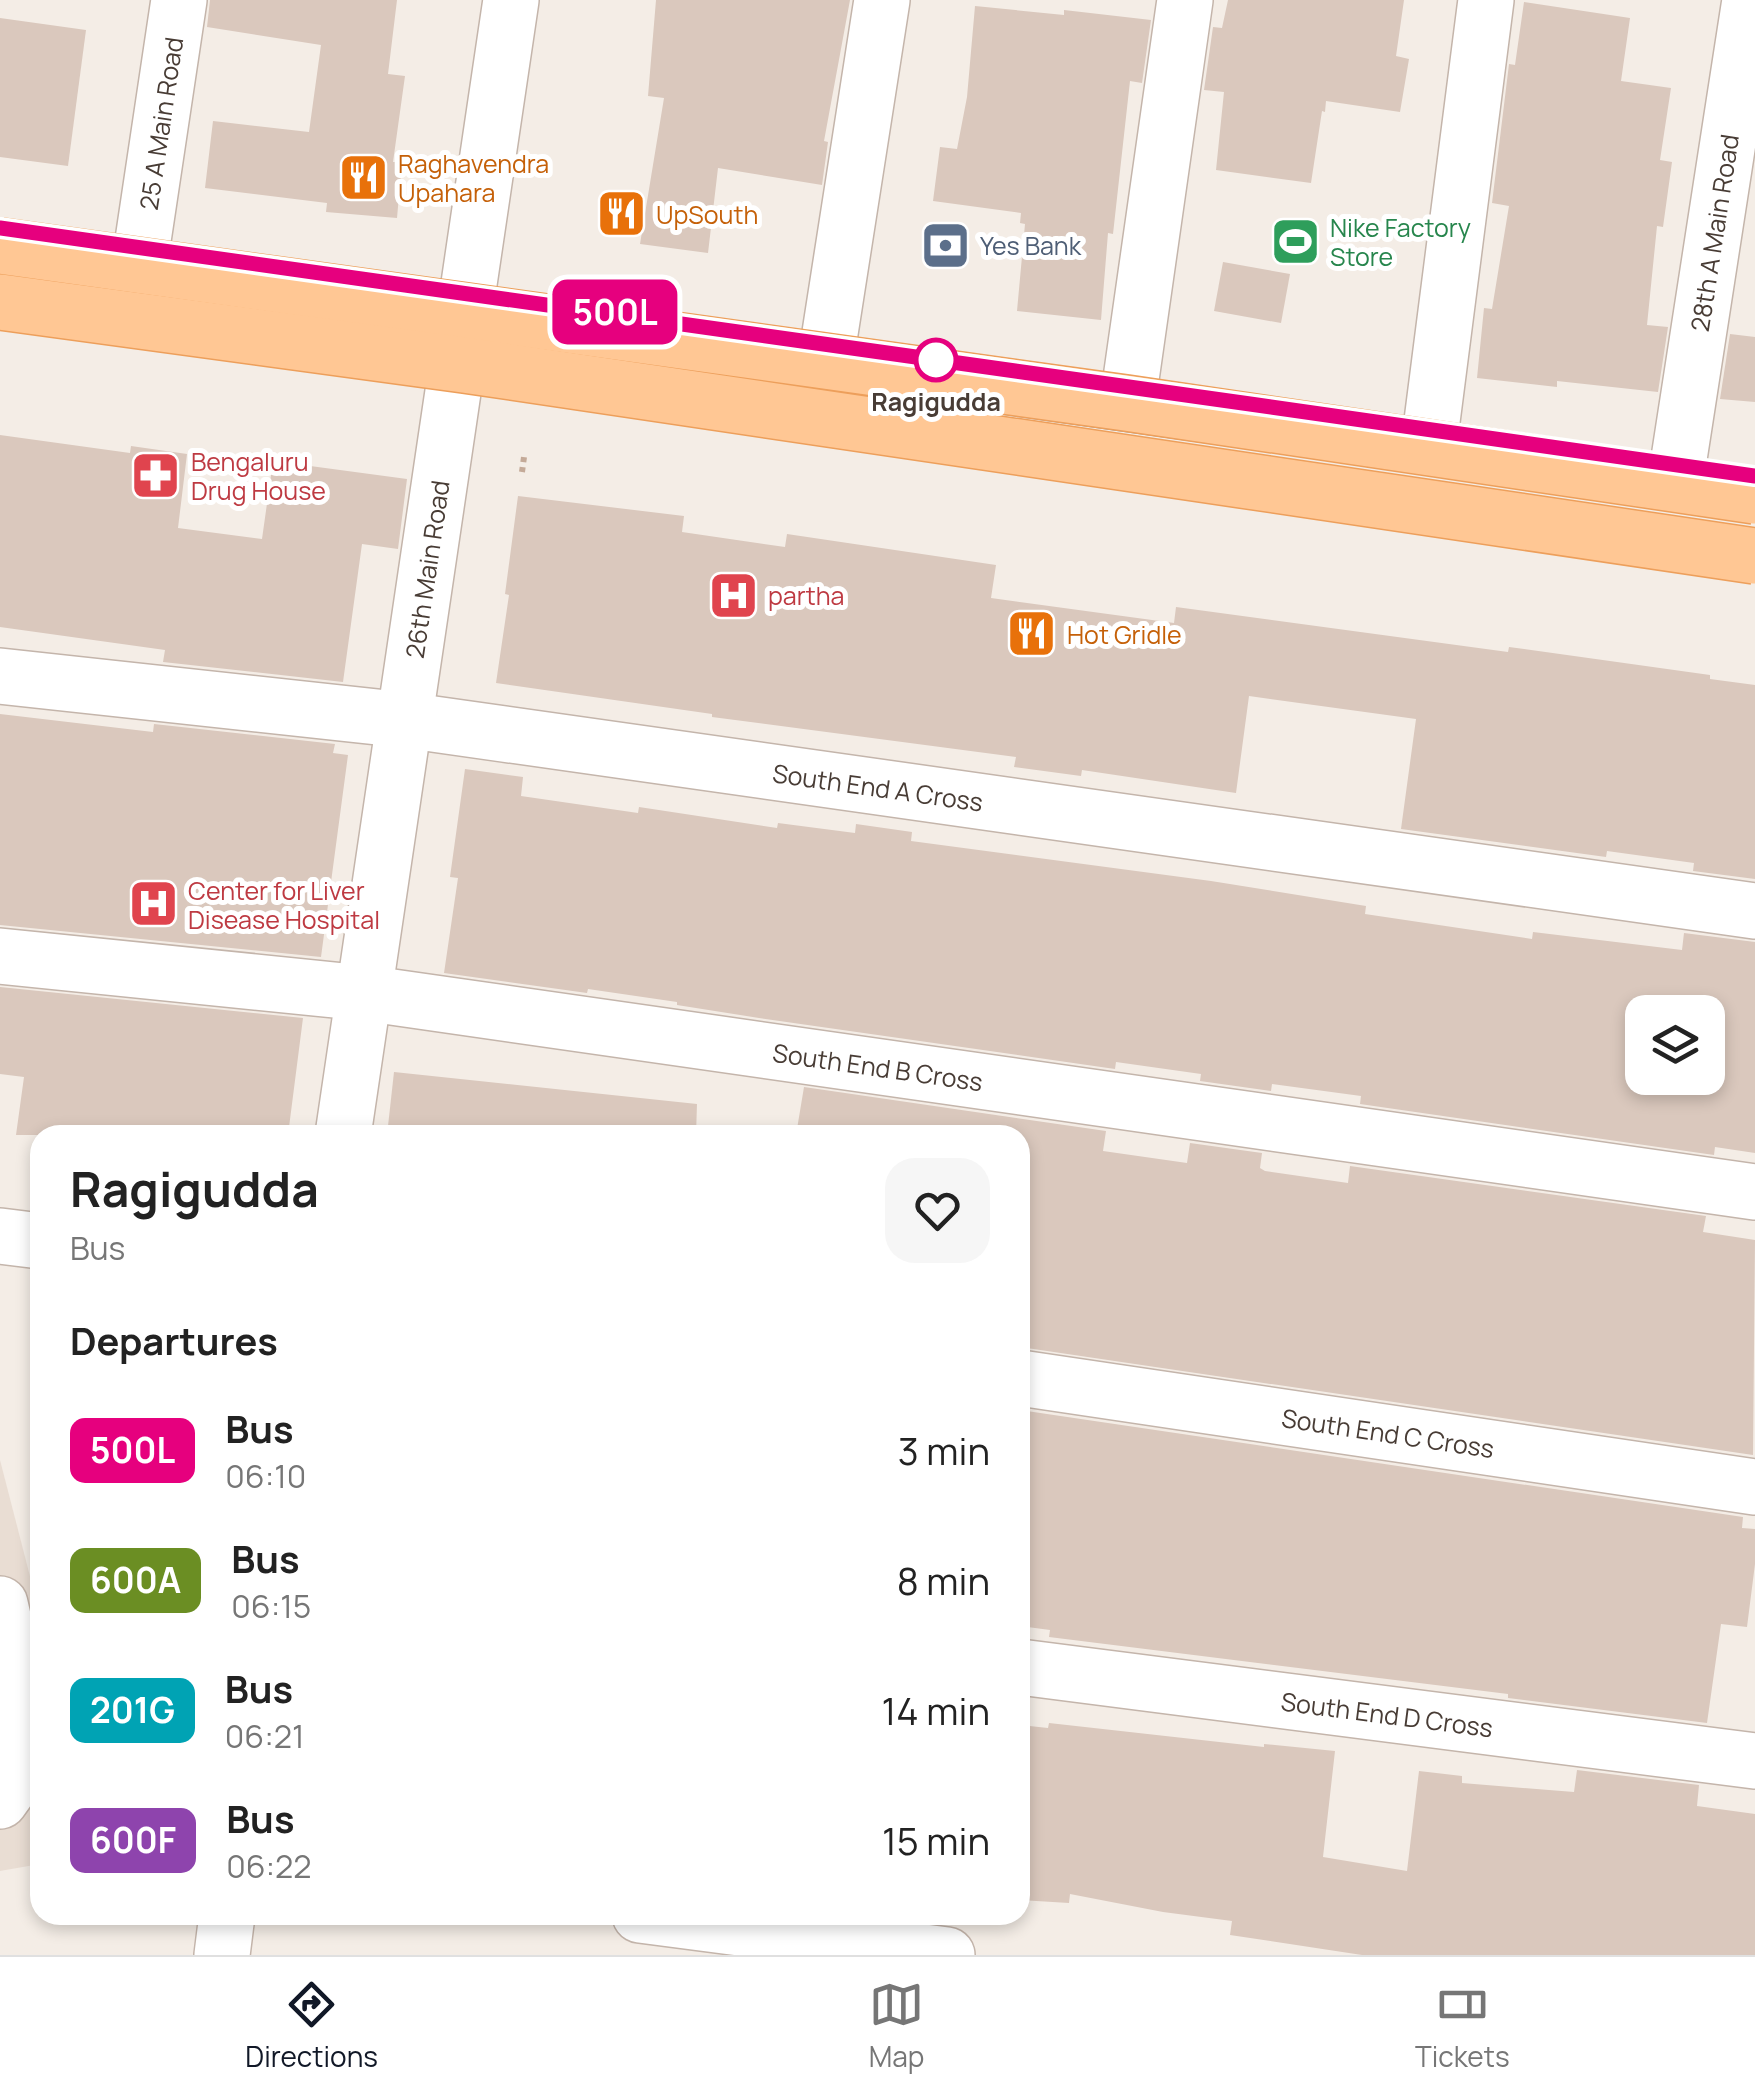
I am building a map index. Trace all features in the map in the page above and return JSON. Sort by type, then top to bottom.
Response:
[{"type":"main road","points":[[0,246],[1755,496]]},
{"type":"main road","points":[[0,302],[484,368],[1755,556]]},
{"type":"street","name":"25 A Main Road","points":[[142,247],[179,0]]},
{"type":"street","name":"26th Main Road","points":[[344,1125],[511,0]]},
{"type":"street","points":[[828,346],[882,0]]},
{"type":"street","points":[[1130,386],[1184,0]]},
{"type":"street","points":[[1432,429],[1486,0]]},
{"type":"street","name":"28th A Main Road","points":[[1678,465],[1750,0]]},
{"type":"street","name":"South End A Cross","points":[[0,676],[405,720],[1755,911]]},
{"type":"street","name":"South End B Cross","points":[[0,956],[364,993],[1755,1192]]},
{"type":"street","points":[[0,1236],[30,1240]]},
{"type":"street","name":"South End C Cross","points":[[1030,1379],[1755,1487]]},
{"type":"street","points":[[0,1604],[28,1720],[23,1770],[0,1801]]},
{"type":"street","name":"South End D Cross","points":[[1030,1668],[1755,1761]]},
{"type":"street","points":[[222,1955],[226,1925]]},
{"type":"street","points":[[717,1925],[947,1955]]},
{"type":"path","points":[[522,472],[524,458]]},
{"type":"shaded area","points":[[0,1460],[30,1576],[30,1866],[0,1871]]},
{"type":"building","points":[[210,0],[397,0],[388,74],[405,76],[393,162],[402,162],[397,218],[326,212],[327,203],[205,188],[213,121],[309,132],[321,45],[207,27]]},
{"type":"building","points":[[656,0],[850,0],[824,141],[828,142],[822,185],[718,168],[708,253],[640,244],[664,98],[648,96]]},
{"type":"building","points":[[1228,0],[1404,0],[1396,56],[1409,59],[1400,112],[1326,101],[1311,183],[1216,170],[1224,92],[1204,90],[1213,27],[1222,28]]},
{"type":"building","points":[[1524,2],[1630,18],[1621,81],[1671,88],[1660,160],[1672,162],[1663,227],[1657,226],[1647,325],[1668,327],[1658,392],[1557,381],[1557,387],[1477,378],[1484,308],[1492,309],[1509,206],[1492,203],[1509,64],[1515,65]]},
{"type":"building","points":[[975,6],[1064,15],[1064,10],[1151,20],[1142,83],[1130,81],[1113,234],[1108,233],[1101,320],[1017,311],[1025,224],[1020,223],[1021,213],[933,201],[940,147],[957,149],[967,97]]},
{"type":"building","points":[[0,18],[86,30],[68,166],[0,157]]},
{"type":"building","points":[[1223,262],[1290,274],[1281,323],[1214,311]]},
{"type":"building","points":[[1730,334],[1755,337],[1755,402],[1720,399]]},
{"type":"building","points":[[0,435],[130,453],[131,446],[187,454],[178,528],[262,539],[273,461],[407,479],[398,549],[362,544],[343,682],[163,662],[165,650],[0,627]]},
{"type":"building","points":[[518,496],[684,516],[682,532],[785,547],[787,534],[996,565],[991,598],[1174,623],[1176,607],[1508,652],[1509,647],[1710,675],[1710,679],[1755,685],[1755,879],[1693,871],[1694,863],[1607,851],[1606,857],[1401,829],[1416,719],[1249,696],[1236,793],[1082,770],[1081,776],[1014,767],[1016,757],[712,717],[496,683]]},
{"type":"building","points":[[0,714],[153,732],[154,724],[335,744],[333,753],[348,755],[321,957],[0,925]]},
{"type":"building","points":[[465,769],[523,777],[521,796],[638,813],[639,807],[777,828],[778,823],[855,833],[856,824],[912,832],[911,841],[1211,881],[1366,906],[1365,914],[1532,939],[1533,932],[1682,950],[1684,933],[1755,942],[1755,1153],[1715,1147],[1714,1155],[1360,1104],[1361,1096],[1272,1084],[1271,1091],[1200,1081],[1201,1074],[1116,1062],[1115,1069],[759,1018],[588,989],[587,993],[444,973],[458,878],[450,877]]},
{"type":"building","points":[[0,987],[303,1018],[289,1125],[30,1125],[30,1135],[16,1135],[24,1077],[0,1074]]},
{"type":"building","points":[[394,1072],[697,1104],[696,1125],[388,1125]]},
{"type":"building","points":[[804,1087],[1106,1131],[1103,1151],[1187,1163],[1190,1143],[1262,1153],[1260,1168],[1265,1171],[1348,1183],[1350,1166],[1706,1216],[1703,1232],[1755,1240],[1753,1455],[1030,1348],[1030,1125],[798,1125]]},
{"type":"building","points":[[1030,1411],[1743,1517],[1742,1528],[1755,1529],[1747,1627],[1721,1624],[1707,1723],[1049,1637],[1050,1630],[1030,1627]]},
{"type":"building","points":[[1049,1723],[1335,1751],[1323,1857],[1407,1871],[1419,1771],[1462,1776],[1462,1783],[1574,1792],[1577,1770],[1699,1785],[1697,1806],[1755,1814],[1755,1955],[1362,1955],[1230,1935],[1232,1921],[1070,1894],[1069,1903],[1030,1901],[1030,1726],[1048,1728]]},
{"type":"railway","points":[[0,267],[1755,516]]},
{"type":"railway","points":[[0,294],[1755,543]]},
{"type":"bus line","name":"500L","points":[[0,228],[554,302],[828,346],[1755,476]]},
{"type":"place","name":"Raghavendra Upahara","points":[[363,177]]},
{"type":"place","name":"UpSouth","points":[[621,214]]},
{"type":"place","name":"Nike Factory Store","points":[[1295,241]]},
{"type":"place","name":"Yes Bank","points":[[945,245]]},
{"type":"place","name":"Ragigudda","points":[[936,360]]},
{"type":"place","name":"Bengaluru Drug House","points":[[156,475]]},
{"type":"place","name":"partha","points":[[733,595]]},
{"type":"place","name":"Hot Gridle","points":[[1032,634]]},
{"type":"place","name":"Center for Liver Disease Hospital","points":[[153,904]]}]
